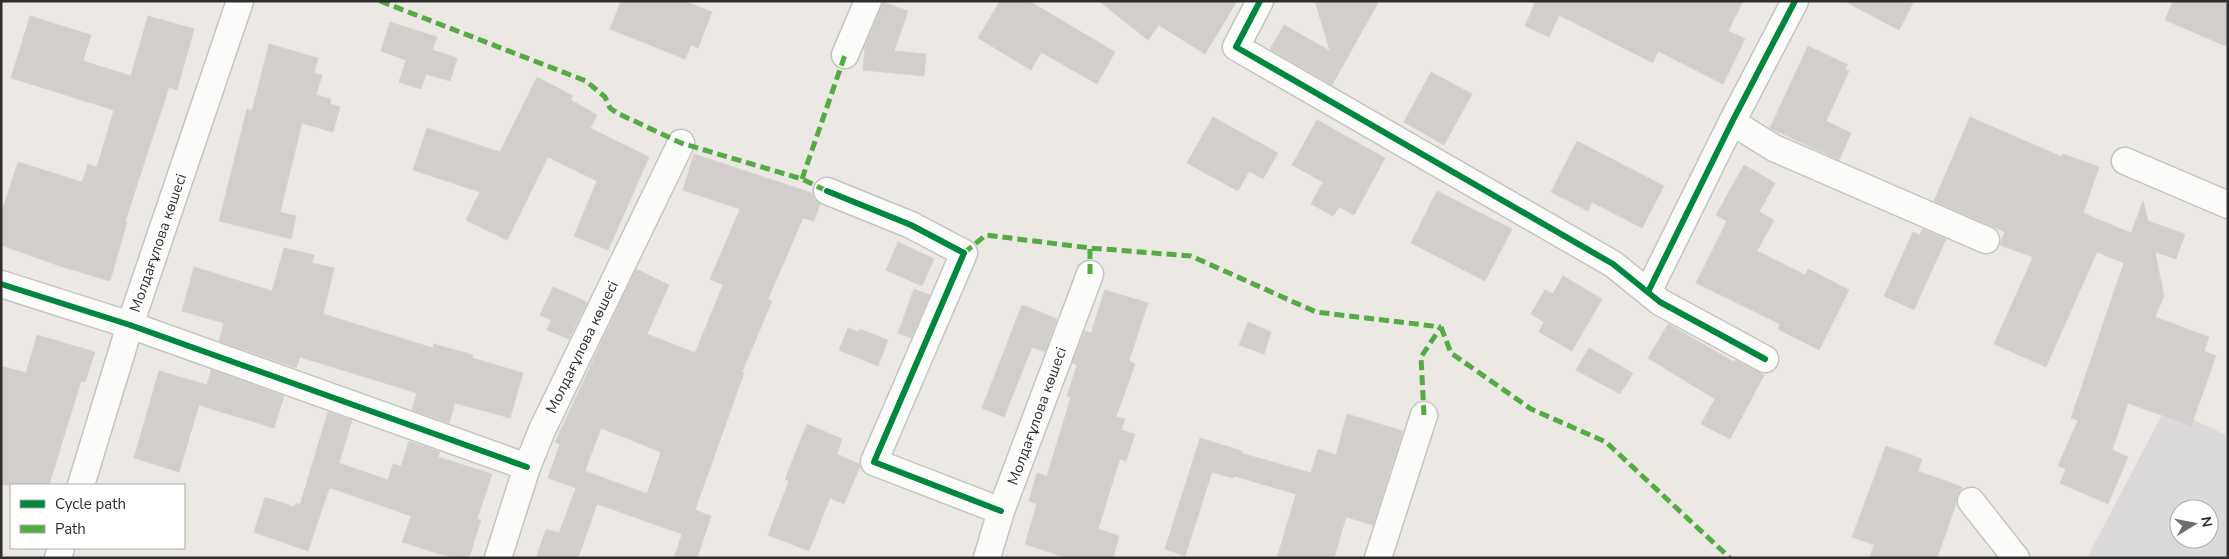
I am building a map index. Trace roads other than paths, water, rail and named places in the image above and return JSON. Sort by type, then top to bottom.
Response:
[{"type":"street","name":"Молдағұлова көшесі","points":[[81,484],[130,326],[240,1]]},
{"type":"street","points":[[845,55],[868,1]]},
{"type":"street","points":[[1260,1],[1236,47],[1613,264],[1649,290],[1660,302],[1765,359]]},
{"type":"street","points":[[1649,290],[1732,122],[1795,1]]},
{"type":"street","points":[[1732,122],[1774,148],[1986,240]]},
{"type":"street","name":"Молдағұлова көшесі","points":[[498,558],[527,467],[542,430],[681,143]]},
{"type":"street","points":[[2125,161],[2228,205]]},
{"type":"street","points":[[827,191],[911,225],[964,253],[874,462],[1001,511]]},
{"type":"street","name":"Молдағұлова көшесі","points":[[987,558],[1001,511],[1090,274]]},
{"type":"street","points":[[1,284],[130,326],[527,467]]},
{"type":"street","points":[[1378,558],[1424,415]]},
{"type":"street","points":[[1971,501],[2016,558]]}]
